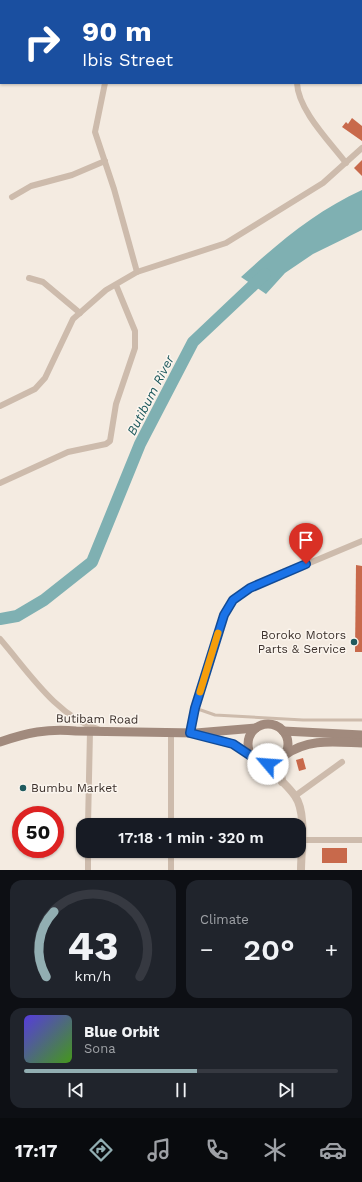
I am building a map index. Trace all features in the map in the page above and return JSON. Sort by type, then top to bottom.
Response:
[{"type":"main road","points":[[362,735],[283,731],[272,724],[263,724],[256,728],[251,734],[248,742],[249,750],[254,757],[262,763],[274,763],[300,746],[310,743],[322,741],[362,743]]},
{"type":"main road","name":"Butibam Road","points":[[0,742],[22,735],[56,729],[193,733],[256,728]]},
{"type":"main road","points":[[282,758],[288,744],[283,731]]},
{"type":"main road","name":"Butibam Road","points":[[193,733],[233,744],[254,757]]},
{"type":"street","points":[[105,84],[95,132],[106,161],[137,272]]},
{"type":"street","points":[[297,84],[297,94],[303,106],[346,163]]},
{"type":"street","points":[[0,406],[35,389],[45,378],[73,319],[106,290],[137,272],[226,243],[323,183],[362,148]]},
{"type":"street","points":[[12,197],[32,186],[72,176],[106,161]]},
{"type":"street","points":[[29,278],[43,282],[80,312]]},
{"type":"street","points":[[0,483],[68,452],[106,444],[110,441],[116,404],[135,348],[135,331],[116,285]]},
{"type":"street","points":[[193,733],[195,708],[221,621],[233,600],[250,588],[362,541]]},
{"type":"street","points":[[0,639],[46,692],[69,714],[82,724],[105,731]]},
{"type":"street","points":[[88,818],[90,731]]},
{"type":"street","points":[[170,732],[171,818]]},
{"type":"street","points":[[282,758],[282,782]]},
{"type":"street","points":[[295,796],[342,762]]},
{"type":"street","points":[[262,763],[295,796],[301,818]]},
{"type":"street","points":[[306,840],[362,840]]},
{"type":"street","points":[[88,858],[88,870]]},
{"type":"street","points":[[171,858],[171,870]]},
{"type":"street","points":[[301,858],[301,870]]},
{"type":"lane","points":[[195,708],[215,715],[303,720],[362,720]]},
{"type":"water","points":[[362,190],[362,230],[313,254],[285,273],[266,294],[241,277],[283,240],[313,218],[345,198]]},
{"type":"building","points":[[352,118],[362,126],[362,141],[342,127],[346,122],[348,124]]},
{"type":"building","points":[[362,160],[362,176],[354,168]]},
{"type":"building","points":[[356,565],[362,566],[362,652],[355,652]]},
{"type":"building","points":[[303,758],[306,769],[299,771],[296,760]]},
{"type":"building","points":[[322,848],[347,848],[347,863],[322,863]]},
{"type":"waterway","name":"Butibum River","points":[[0,619],[17,616],[44,600],[92,562],[140,444],[193,342],[265,274]]},
{"type":"slow traffic","points":[[200,692],[218,633]]},
{"type":"place","name":"Boroko Motors Parts & Service","points":[[354,642]]},
{"type":"place","name":"Bumbu Market","points":[[23,788]]},
{"type":"route","points":[[268,764],[262,763],[233,744],[196,733],[190,733],[195,708],[221,621],[227,607],[241,593],[250,588],[306,564]]}]
